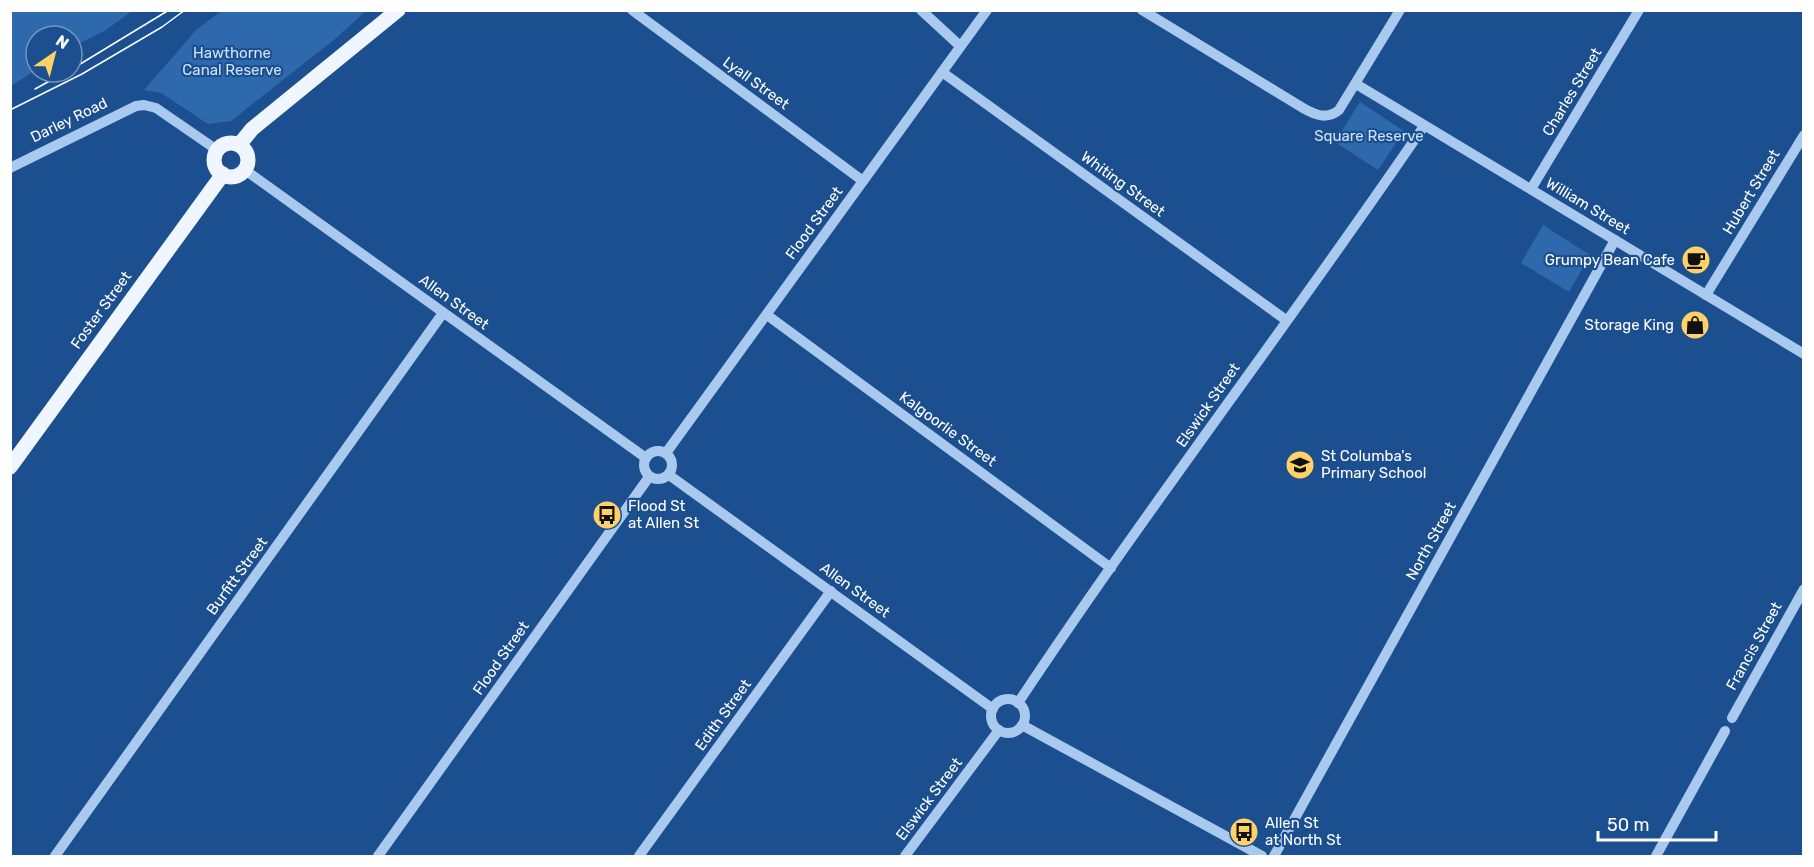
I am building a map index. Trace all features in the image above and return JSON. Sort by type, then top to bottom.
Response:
[{"type":"main road","points":[[239,145],[252,129],[398,10]]},
{"type":"main road","points":[[230,142],[239,145],[248,156],[245,170],[235,176],[223,174],[214,163],[217,150],[220,146],[230,142]]},
{"type":"main road","name":"Foster Street","points":[[10,467],[223,174]]},
{"type":"street","name":"Lyall Street","points":[[632,10],[863,180]]},
{"type":"street","points":[[921,10],[960,46]]},
{"type":"street","name":"Flood Street","points":[[666,453],[987,10]]},
{"type":"street","points":[[1142,10],[1156,14],[1312,113],[1323,116],[1335,114],[1340,110],[1400,10]]},
{"type":"street","name":"Charles Street","points":[[1531,189],[1639,10]]},
{"type":"street","name":"Whiting Street","points":[[942,72],[1286,320]]},
{"type":"street","name":"William Street","points":[[1356,84],[1803,354]]},
{"type":"street","name":"Darley Road","points":[[10,168],[136,106],[144,105],[156,108],[217,150]]},
{"type":"street","name":"Elswick Street","points":[[1018,703],[1424,126]]},
{"type":"street","name":"Hubert Street","points":[[1706,296],[1803,135]]},
{"type":"street","name":"Allen Street","points":[[245,170],[646,458]]},
{"type":"street","name":"North Street","points":[[1274,856],[1615,240]]},
{"type":"street","name":"Burfitt Street","points":[[55,856],[443,313]]},
{"type":"street","name":"Kalgoorlie Street","points":[[767,315],[1111,568]]},
{"type":"street","points":[[655,451],[666,453],[673,465],[669,474],[662,480],[649,477],[644,470],[646,458],[655,451]]},
{"type":"street","name":"Allen Street","points":[[669,474],[993,709]]},
{"type":"street","name":"Flood Street","points":[[378,856],[649,477]]},
{"type":"street","name":"Francis Street","points":[[1731,718],[1803,589]]},
{"type":"street","name":"Edith Street","points":[[639,856],[831,591]]},
{"type":"street","points":[[1013,700],[1018,703],[1024,713],[1022,725],[1014,732],[999,730],[992,720],[993,709],[1001,701],[1013,700]]},
{"type":"street","points":[[1022,725],[1262,856]]},
{"type":"street","name":"Elswick Street","points":[[905,856],[999,730]]},
{"type":"street","points":[[1656,856],[1725,731]]},
{"type":"green space","points":[[11,10],[132,10],[106,30],[84,41],[84,24],[24,24],[24,78],[11,86]]},
{"type":"green space","name":"Hawthorne Canal Reserve","points":[[221,11],[366,11],[335,39],[231,121],[208,124],[161,93],[144,90],[197,29]]},
{"type":"green space","name":"Square Reserve","points":[[1360,102],[1404,131],[1378,170],[1335,142]]},
{"type":"green space","points":[[1543,225],[1590,255],[1569,292],[1521,263]]},
{"type":"tram line","points":[[84,62],[169,10]]},
{"type":"tram line","points":[[10,110],[82,74],[162,27],[185,10]]},
{"type":"tram line","points":[[35,89],[44,84]]},
{"type":"place","name":"Grumpy Bean Cafe","points":[[1696,260]]},
{"type":"place","name":"Storage King","points":[[1695,325]]},
{"type":"place","name":"St Columba's Primary School","points":[[1300,465]]},
{"type":"place","name":"Flood St at Allen St","points":[[607,515]]},
{"type":"place","name":"Allen St at North St","points":[[1244,832]]}]
